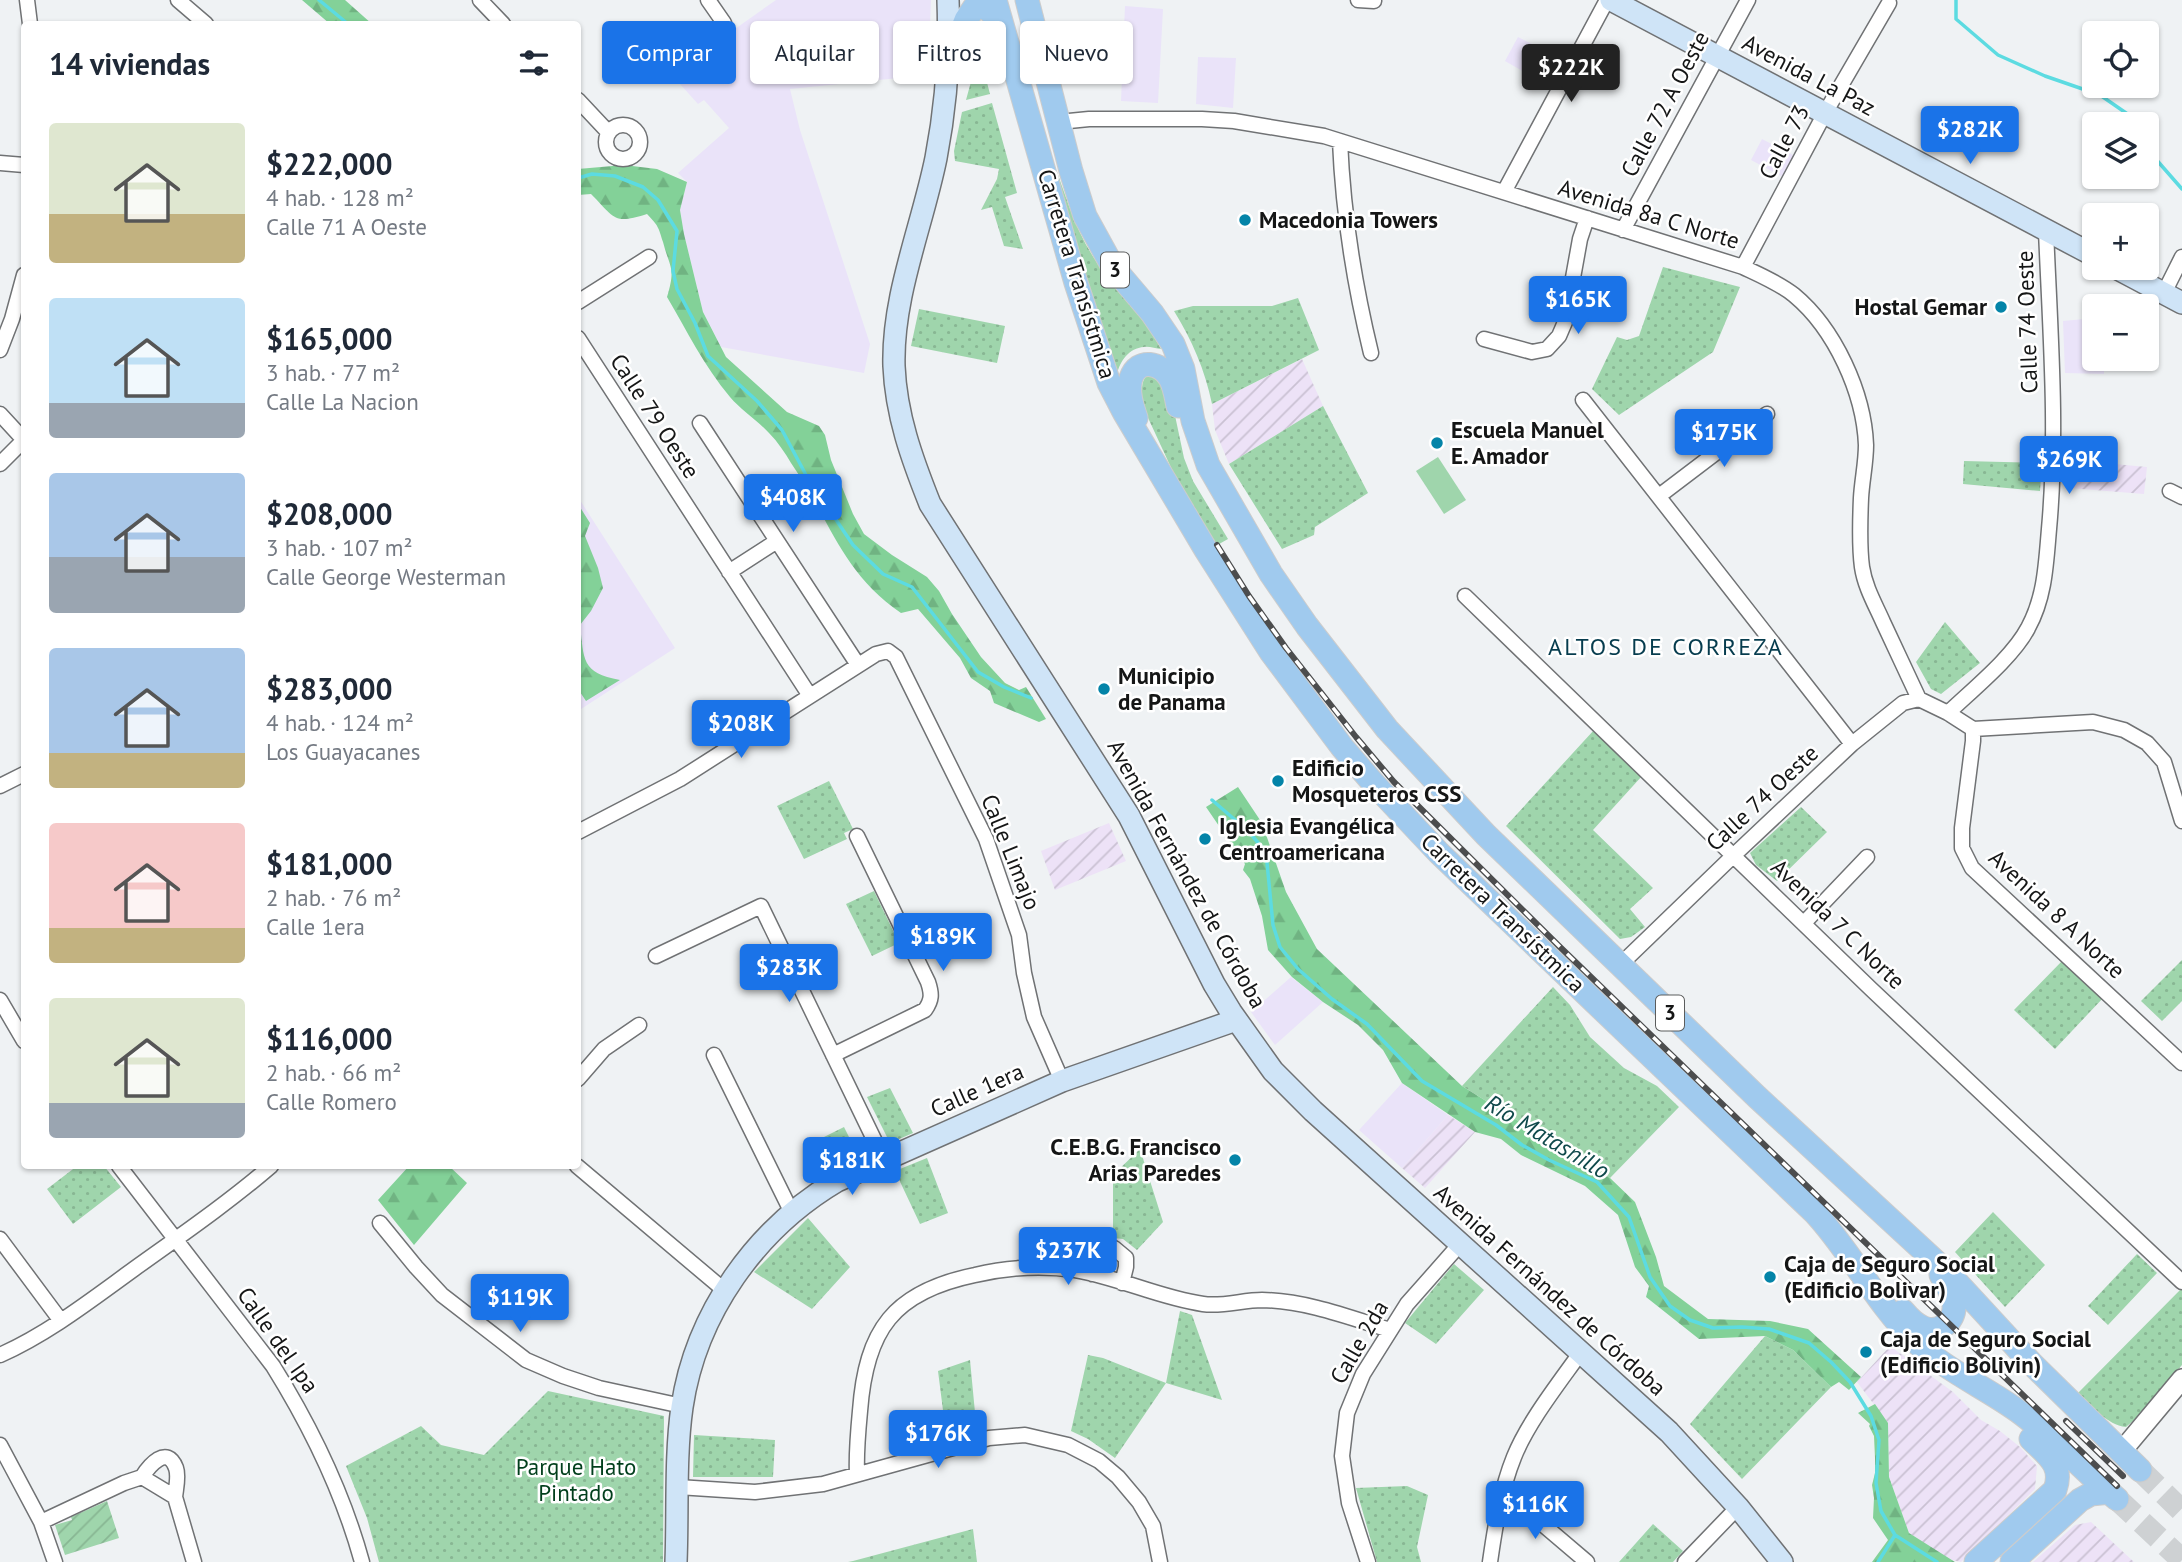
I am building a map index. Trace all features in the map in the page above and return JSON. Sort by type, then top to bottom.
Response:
[{"type":"main road","name":"Avenida Fernández de Córdoba","points":[[948,0],[949,21]]},
{"type":"main road","name":"Carretera Transístmica","points":[[1027,0],[1085,216],[1114,267],[1152,313],[1173,344],[1183,369],[1194,421],[1208,465],[1271,574],[1307,626],[1387,729],[1486,835],[1757,1097],[1930,1256],[2032,1364],[2140,1470]]},
{"type":"main road","name":"Avenida La Paz","points":[[1609,0],[2082,249]]},
{"type":"main road","points":[[965,21],[974,8],[984,6],[998,10]]},
{"type":"main road","name":"Carretera Transístmica","points":[[998,10],[1086,318],[1109,383],[1199,539],[1271,652],[1321,720],[1374,784],[1439,853],[1815,1213],[1843,1247],[1884,1306],[1910,1336],[1938,1361],[2035,1424],[2114,1495],[2091,1494],[2080,1500],[2012,1562]]},
{"type":"main road","name":"Avenida Fernández de Córdoba","points":[[946,84],[936,159],[906,274],[894,364],[897,404],[911,457],[930,504],[1129,816],[1214,984],[1273,1071],[1669,1432],[1738,1507],[1782,1562]]},
{"type":"main road","points":[[2139,280],[2173,298]]},
{"type":"main road","points":[[1145,447],[1130,388],[1135,371],[1141,366],[1152,364],[1163,369],[1172,382],[1189,448],[1197,466],[1240,521]]},
{"type":"main road","name":"Calle 1era","points":[[676,1562],[682,1406],[704,1330],[724,1290],[750,1256],[792,1213],[836,1181],[1062,1082],[1236,1020]]},
{"type":"main road","points":[[1843,1247],[1913,1322],[1933,1330],[1948,1322],[1954,1307],[1950,1292],[1930,1256]]},
{"type":"main road","points":[[1965,1377],[2050,1457],[2058,1470],[2059,1480],[2049,1497],[1976,1562]]},
{"type":"street","points":[[27,0],[30,21]]},
{"type":"street","points":[[178,0],[202,21]]},
{"type":"street","points":[[480,0],[500,21]]},
{"type":"street","points":[[708,0],[723,21]]},
{"type":"street","points":[[1358,0],[1374,1]]},
{"type":"street","points":[[1504,191],[1609,0]]},
{"type":"street","name":"Calle 72 A Oeste","points":[[1623,230],[1748,0]]},
{"type":"street","name":"Calle 73","points":[[1743,267],[1825,113],[1889,3]]},
{"type":"street","points":[[581,103],[610,133]]},
{"type":"street","name":"Avenida 8a C Norte","points":[[1059,122],[1089,119],[1202,118],[1324,136],[1743,267],[1794,295],[1814,315],[1847,366],[1859,403],[1866,447],[1861,498],[1862,569],[1868,590],[1919,699]]},
{"type":"street","points":[[1340,141],[1344,205],[1358,299],[1371,353]]},
{"type":"street","points":[[0,163],[21,164]]},
{"type":"street","points":[[1484,339],[1532,352],[1547,349],[1559,336],[1565,322],[1580,239],[1587,218]]},
{"type":"street","name":"Calle 74 Oeste","points":[[1948,713],[2006,657],[2027,630],[2044,587],[2054,478],[2046,230]]},
{"type":"street","points":[[581,300],[649,257]]},
{"type":"street","points":[[2173,298],[2182,257]]},
{"type":"street","points":[[0,350],[21,286]]},
{"type":"street","name":"Calle 79 Oeste","points":[[581,343],[810,696]]},
{"type":"street","points":[[1583,400],[1852,744]]},
{"type":"street","points":[[0,414],[21,437]]},
{"type":"street","points":[[1659,496],[1767,414]]},
{"type":"street","points":[[581,830],[680,779],[858,665],[700,423]]},
{"type":"street","points":[[0,464],[21,443]]},
{"type":"street","points":[[729,572],[777,541]]},
{"type":"street","name":"Avenida 7 C Norte","points":[[1465,596],[2182,1282]]},
{"type":"street","name":"Calle Limajo","points":[[858,665],[876,654],[888,651],[896,657],[986,839],[1019,935],[1034,1017],[1062,1082]]},
{"type":"street","points":[[1919,699],[1973,729],[2093,722],[2123,730],[2147,743],[2164,762],[2182,821]]},
{"type":"street","name":"Calle 74 Oeste","points":[[1621,964],[1852,744],[1903,703],[1919,699]]},
{"type":"street","name":"Avenida 8 A Norte","points":[[1973,729],[1962,828],[1962,848],[1972,868],[2182,1063]]},
{"type":"street","points":[[0,786],[21,776]]},
{"type":"street","points":[[833,1055],[925,1010],[931,1002],[932,993],[857,836]]},
{"type":"street","points":[[1804,923],[1867,857]]},
{"type":"street","points":[[656,956],[761,906],[884,1160]]},
{"type":"street","points":[[0,1000],[21,1036]]},
{"type":"street","points":[[581,1076],[604,1049],[639,1026]]},
{"type":"street","points":[[715,1055],[792,1213]]},
{"type":"street","name":"Calle del Ipa","points":[[121,1169],[274,1366],[299,1407],[337,1489],[355,1535],[362,1562]]},
{"type":"street","points":[[0,1355],[61,1321],[176,1239],[267,1169]]},
{"type":"street","points":[[581,1169],[724,1290]]},
{"type":"street","points":[[380,1223],[442,1295],[526,1360],[599,1388],[682,1406]]},
{"type":"street","points":[[0,1239],[61,1321]]},
{"type":"street","name":"Calle 2da","points":[[1368,1562],[1349,1503],[1342,1456],[1347,1413],[1363,1374],[1407,1304],[1460,1244]]},
{"type":"street","points":[[1092,1274],[1100,1252],[1114,1248],[1126,1258],[1122,1283]]},
{"type":"street","points":[[857,1474],[862,1379],[872,1345],[885,1322],[903,1304],[925,1291],[957,1278],[1003,1268],[1041,1266],[1092,1274],[1205,1305],[1261,1300],[1310,1305],[1391,1330]]},
{"type":"street","points":[[1490,1562],[1503,1493],[1514,1456],[1580,1352]]},
{"type":"street","points":[[2121,1452],[2182,1379]]},
{"type":"street","points":[[678,1487],[755,1492],[823,1484],[989,1438],[1025,1435],[1068,1445],[1099,1461],[1118,1477],[1139,1502],[1153,1526],[1160,1562]]},
{"type":"street","points":[[0,1445],[41,1522],[55,1562]]},
{"type":"street","points":[[41,1522],[142,1477],[153,1461],[159,1458],[170,1460],[177,1474],[175,1497],[194,1562]]},
{"type":"street","points":[[142,1477],[175,1497]]},
{"type":"street","points":[[1503,1493],[1587,1562]]},
{"type":"street","points":[[1685,1562],[1738,1507]]},
{"type":"shaded area","points":[[776,0],[931,0],[930,21],[893,21],[893,79],[879,80],[879,21],[750,21],[750,84],[839,84],[790,89],[800,130],[870,344],[864,373],[721,347],[703,312],[680,210],[687,182],[678,173],[729,128],[704,100],[698,104],[680,84],[736,84],[736,28]]},
{"type":"shaded area","points":[[1125,6],[1163,9],[1158,103],[1121,101],[1122,84],[1133,84],[1133,21],[1124,21]]},
{"type":"shaded area","points":[[1518,37],[1560,58],[1547,85],[1505,61]]},
{"type":"shaded area","points":[[1198,57],[1236,58],[1233,108],[1196,104]]},
{"type":"shaded area","points":[[1762,139],[1795,156],[1783,177],[1751,160]]},
{"type":"shaded area","points":[[2082,319],[2082,371],[2104,371],[2104,374],[2065,373],[2063,321]]},
{"type":"shaded area","points":[[1302,359],[1323,406],[1229,464],[1215,430],[1212,404]]},
{"type":"shaded area","points":[[2071,460],[2147,467],[2144,494],[2069,488]]},
{"type":"shaded area","points":[[581,502],[675,648],[581,709]]},
{"type":"shaded area","points":[[1109,823],[1126,861],[1055,890],[1041,851]]},
{"type":"shaded area","points":[[1291,977],[1323,1002],[1275,1045],[1251,1012]]},
{"type":"shaded area","points":[[1402,1083],[1448,1115],[1402,1168],[1359,1130]]},
{"type":"shaded area","points":[[1448,1115],[1475,1132],[1425,1188],[1402,1168]]},
{"type":"shaded area","points":[[1890,1346],[1953,1392],[1981,1420],[2020,1447],[2037,1466],[2035,1489],[1961,1562],[1947,1559],[1909,1533],[1889,1477],[1888,1423],[1857,1382]]},
{"type":"shaded area","points":[[2091,1522],[2134,1562],[2033,1562],[2075,1525]]},
{"type":"green space","points":[[302,0],[345,0],[369,21],[326,21]]},
{"type":"green space","points":[[970,84],[987,84],[990,94],[966,100]]},
{"type":"green space","points":[[992,103],[1017,193],[1005,197],[1023,249],[1004,246],[992,207],[981,210],[997,179],[999,169],[955,161],[954,151],[962,112]]},
{"type":"green space","points":[[1050,154],[1087,246],[1161,349],[1146,347],[1134,350],[1120,364],[1117,374],[1104,340]]},
{"type":"green space","points":[[624,165],[657,169],[687,182],[680,210],[684,234],[703,312],[726,357],[787,412],[819,426],[825,435],[831,460],[853,514],[864,534],[927,577],[939,591],[981,657],[1005,683],[1019,690],[1026,687],[1046,719],[1039,722],[994,703],[990,691],[971,678],[960,658],[918,609],[901,613],[864,580],[838,544],[781,448],[764,428],[730,397],[689,335],[667,297],[671,268],[656,224],[647,214],[627,219],[615,217],[591,194],[581,195],[581,169]]},
{"type":"green space","points":[[1663,267],[1740,287],[1713,352],[1619,415],[1592,389],[1617,337],[1627,340],[1639,336]]},
{"type":"green space","points":[[1298,298],[1319,350],[1212,404],[1197,356],[1174,311],[1193,306],[1272,306]]},
{"type":"green space","points":[[919,309],[1005,326],[997,363],[911,346]]},
{"type":"green space","points":[[1155,371],[1173,406],[1184,458],[1193,481],[1228,539],[1212,548],[1193,515],[1143,407],[1143,381]]},
{"type":"green space","points":[[1323,406],[1368,493],[1315,527],[1314,535],[1282,549],[1229,464]]},
{"type":"green space","points":[[1438,457],[1466,500],[1444,514],[1416,471]]},
{"type":"green space","points":[[1964,461],[2042,463],[2040,491],[1963,484]]},
{"type":"green space","points":[[581,509],[590,523],[585,536],[603,588],[581,624]]},
{"type":"green space","points":[[1945,622],[1980,663],[1941,694],[1931,689],[1916,662]]},
{"type":"green space","points":[[581,632],[584,655],[591,668],[607,677],[620,680],[586,701],[581,694]]},
{"type":"green space","points":[[1594,730],[1642,776],[1593,830],[1653,888],[1630,909],[1645,927],[1631,937],[1620,939],[1506,826]]},
{"type":"green space","points":[[829,781],[853,829],[844,833],[847,839],[804,859],[777,806]]},
{"type":"green space","points":[[1238,787],[1262,823],[1286,892],[1317,949],[1462,1086],[1610,1178],[1635,1202],[1664,1286],[1708,1319],[1770,1321],[1808,1329],[1861,1377],[1849,1390],[1839,1382],[1831,1387],[1793,1350],[1765,1336],[1699,1339],[1646,1297],[1649,1286],[1635,1267],[1618,1215],[1585,1186],[1521,1155],[1501,1139],[1475,1132],[1402,1083],[1383,1050],[1358,1025],[1292,977],[1268,950],[1262,916],[1250,879],[1243,870],[1245,864],[1206,807]]},
{"type":"green space","points":[[1801,807],[1827,832],[1777,881],[1756,865],[1750,853]]},
{"type":"green space","points":[[874,891],[899,943],[872,956],[846,904]]},
{"type":"green space","points":[[2063,960],[2104,997],[2055,1049],[2014,1010]]},
{"type":"green space","points":[[2182,960],[2182,1001],[2162,1021],[2141,1001]]},
{"type":"green space","points":[[1553,987],[1570,1005],[1590,1037],[1624,1068],[1657,1086],[1679,1107],[1610,1178],[1462,1086]]},
{"type":"green space","points":[[890,1088],[913,1133],[890,1143],[867,1097]]},
{"type":"green space","points":[[844,1127],[858,1155],[825,1172],[812,1143]]},
{"type":"green space","points":[[1140,1149],[1163,1222],[1137,1250],[1123,1239],[1113,1238],[1113,1175]]},
{"type":"green space","points":[[927,1158],[948,1213],[920,1224],[895,1171]]},
{"type":"green space","points":[[73,1169],[106,1169],[121,1187],[73,1224],[47,1189]]},
{"type":"green space","points":[[406,1169],[452,1169],[467,1183],[414,1245],[378,1200]]},
{"type":"green space","points":[[1993,1212],[2045,1265],[2005,1307],[1955,1252]]},
{"type":"green space","points":[[808,1218],[850,1267],[812,1309],[754,1272]]},
{"type":"green space","points":[[2137,1254],[2157,1273],[2108,1325],[2088,1306]]},
{"type":"green space","points":[[1454,1264],[1484,1290],[1436,1344],[1405,1323]]},
{"type":"green space","points":[[2182,1288],[2182,1365],[2126,1427],[2112,1423],[2078,1393]]},
{"type":"green space","points":[[1180,1311],[1192,1315],[1222,1400],[1166,1383]]},
{"type":"green space","points":[[1765,1336],[1793,1350],[1831,1387],[1742,1479],[1690,1424]]},
{"type":"green space","points":[[1088,1355],[1103,1358],[1166,1383],[1115,1458],[1071,1431]]},
{"type":"green space","points":[[970,1360],[976,1423],[946,1434],[938,1371]]},
{"type":"green space","name":"Parque Hato Pintado","points":[[548,1391],[664,1416],[663,1562],[379,1562],[367,1518],[346,1466],[421,1426],[441,1445],[484,1455]]},
{"type":"green space","points":[[1875,1404],[1888,1423],[1889,1477],[1909,1533],[1955,1562],[1872,1562],[1888,1540],[1873,1518],[1874,1436],[1870,1424],[1858,1413]]},
{"type":"green space","points":[[694,1435],[775,1440],[773,1477],[693,1477]]},
{"type":"green space","points":[[1407,1486],[1428,1495],[1417,1547],[1421,1562],[1377,1562],[1356,1488]]},
{"type":"green space","points":[[107,1501],[119,1538],[65,1555],[55,1525],[72,1520],[71,1517]]},
{"type":"green space","points":[[1653,1524],[1683,1551],[1673,1562],[1619,1562]]},
{"type":"green space","points":[[973,1529],[977,1562],[848,1562],[853,1561]]},
{"type":"waterway","name":"Río Matasnillo","points":[[319,0],[344,21]]},
{"type":"waterway","points":[[1956,0],[1956,19],[1998,55],[2045,76],[2100,95],[2125,112]]},
{"type":"waterway","points":[[2159,163],[2182,189]]},
{"type":"waterway","name":"Río Matasnillo","points":[[581,177],[592,174],[615,176],[643,187],[658,200],[677,231],[673,271],[677,289],[708,356],[757,401],[782,430],[806,475],[853,545],[883,574],[912,587],[978,672],[1031,698]]},
{"type":"waterway","name":"Río Matasnillo","points":[[1212,800],[1249,832],[1266,852],[1273,925],[1280,947],[1298,969],[1332,999],[1367,1024],[1422,1081],[1496,1125],[1522,1145],[1597,1182],[1629,1217],[1650,1277],[1670,1306],[1690,1320],[1713,1328],[1769,1329],[1809,1343],[1831,1362],[1850,1382],[1871,1416],[1879,1440],[1876,1483],[1881,1511],[1895,1535],[1937,1562]]},
{"type":"waterway","points":[[1878,1562],[1895,1535]]},
{"type":"tunnel","points":[[2140,1470],[2182,1511]]},
{"type":"tunnel","points":[[2117,1499],[2182,1560]]},
{"type":"railway","points":[[1217,545],[1286,648],[1394,782],[1560,947],[2117,1486]]},
{"type":"railway","points":[[2066,1421],[2123,1476]]},
{"type":"place","name":"Macedonia Towers","points":[[1245,220]]},
{"type":"place","name":"Hostal Gemar","points":[[2001,307]]},
{"type":"place","name":"Escuela Manuel E. Amador","points":[[1437,443]]},
{"type":"place","name":"Municipio de Panama","points":[[1104,689]]},
{"type":"place","name":"Edificio Mosqueteros CSS","points":[[1278,781]]},
{"type":"place","name":"Iglesia Evangélica Centroamericana","points":[[1205,839]]},
{"type":"place","name":"C.E.B.G. Francisco Arias Paredes","points":[[1235,1160]]},
{"type":"place","name":"Caja de Seguro Social (Edificio Bolivar)","points":[[1770,1277]]},
{"type":"place","name":"Caja de Seguro Social (Edificio Bolivin)","points":[[1866,1352]]},
{"type":"district","name":"ALTOS DE CORREZA","points":[[1666,647]]}]
